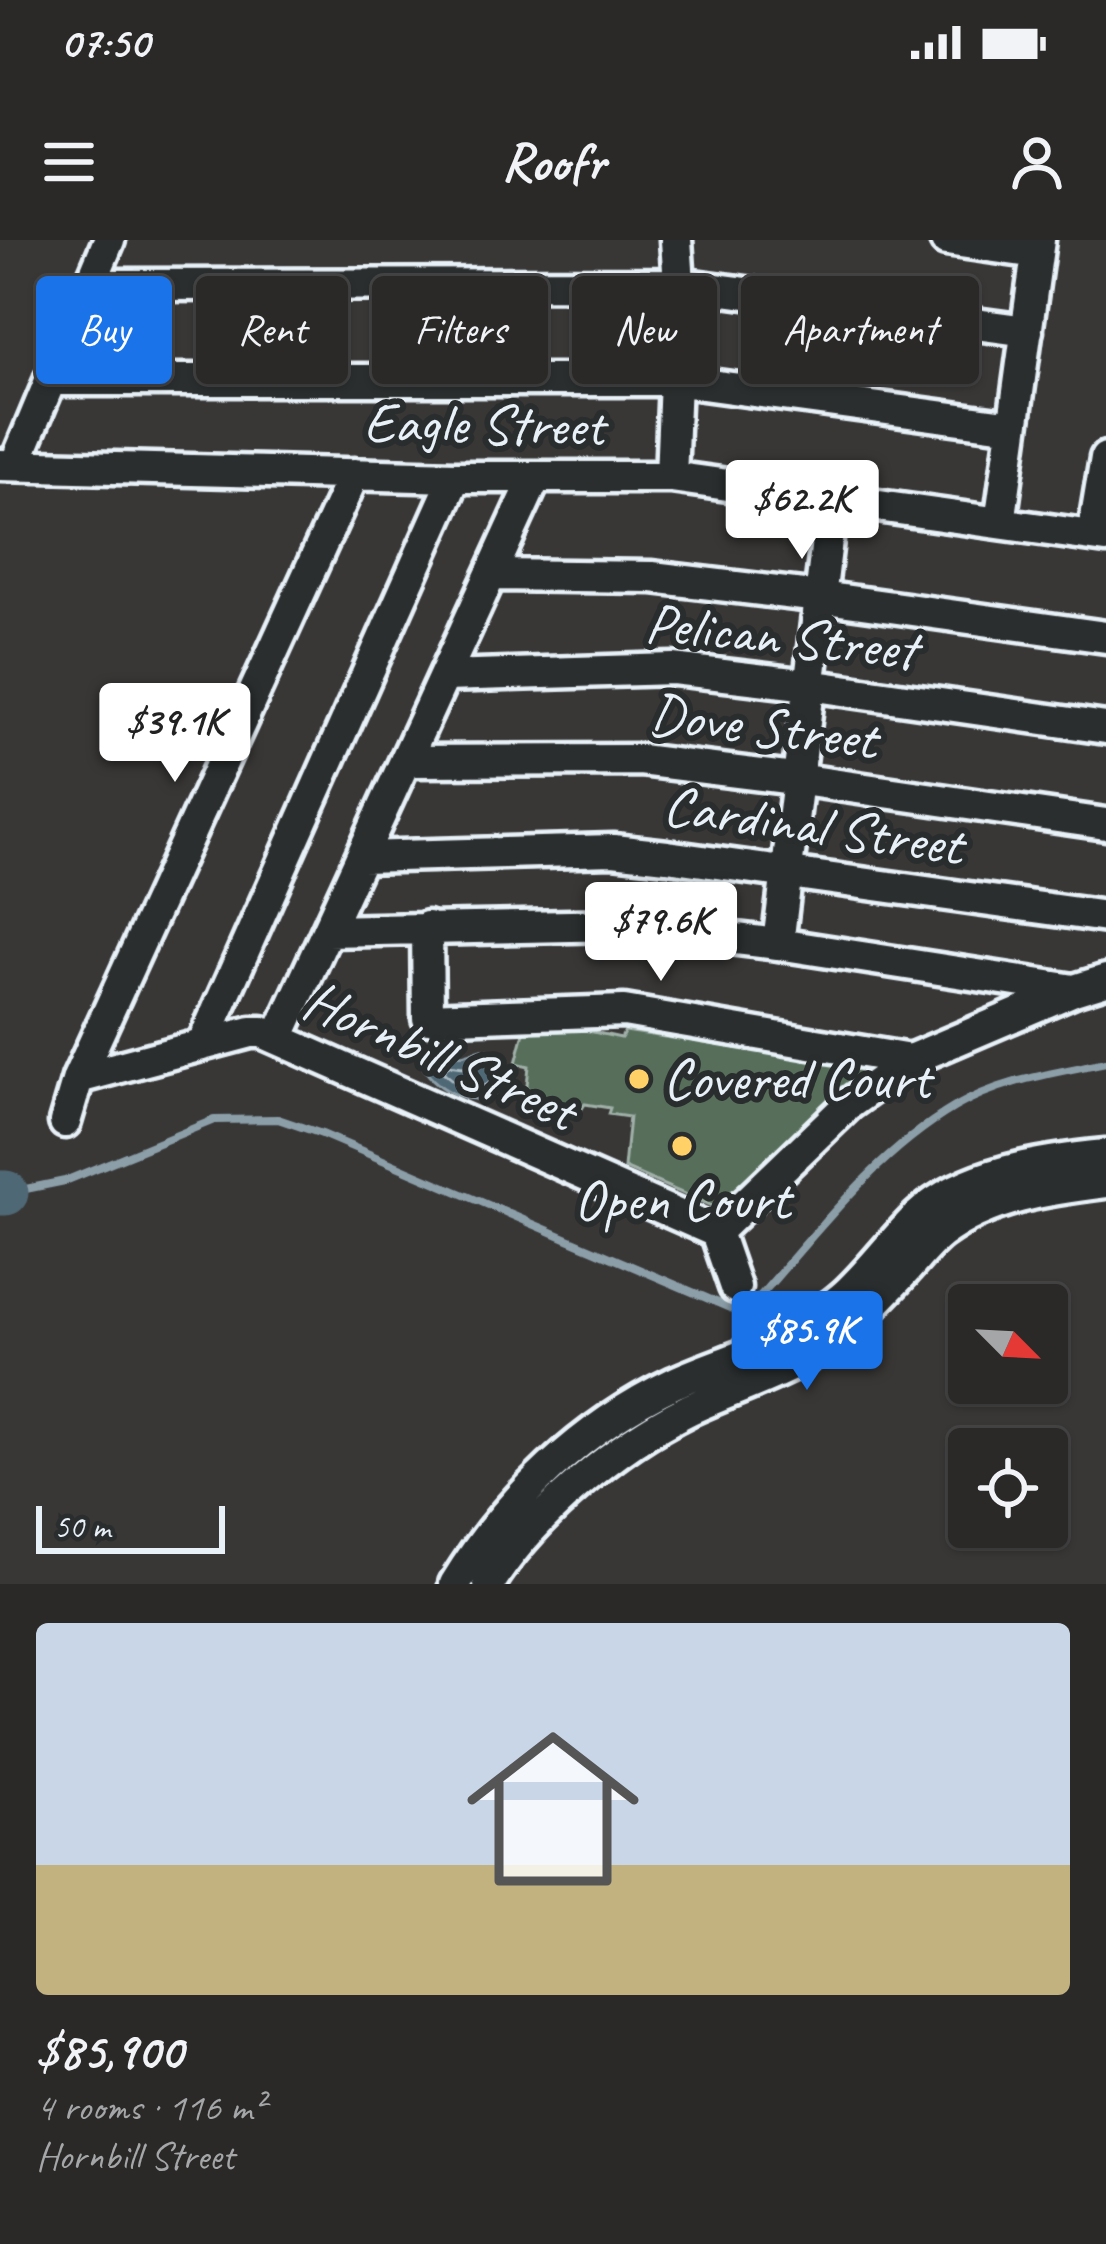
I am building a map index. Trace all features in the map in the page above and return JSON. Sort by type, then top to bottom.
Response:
[{"type":"street","points":[[94,276],[109,240]]},
{"type":"street","points":[[676,240],[678,276]]},
{"type":"street","points":[[946,240],[1038,247],[1000,523]]},
{"type":"street","points":[[172,285],[572,284]]},
{"type":"street","points":[[717,289],[1027,331]]},
{"type":"street","points":[[172,380],[572,380]]},
{"type":"street","points":[[7,465],[48,384]]},
{"type":"street","points":[[671,477],[674,384]]},
{"type":"street","points":[[703,384],[1013,426]]},
{"type":"street","points":[[1100,537],[1106,458]]},
{"type":"street","name":"Eagle Street","points":[[7,465],[454,477],[671,477],[1100,537]]},
{"type":"street","points":[[65,1122],[78,1078],[353,474]]},
{"type":"street","points":[[202,1046],[454,477]]},
{"type":"street","points":[[278,1038],[535,478]]},
{"type":"street","points":[[778,944],[832,499]]},
{"type":"street","points":[[491,575],[652,577],[1106,637]]},
{"type":"street","name":"Pelican Street","points":[[445,676],[673,669],[1106,728]]},
{"type":"street","name":"Dove Street","points":[[405,761],[640,760],[1106,824]]},
{"type":"street","name":"Cardinal Street","points":[[362,856],[613,850],[1106,917]]},
{"type":"street","points":[[327,931],[621,925],[1074,990]]},
{"type":"street","points":[[427,927],[428,1018],[624,1011],[910,1060]]},
{"type":"street","points":[[735,1287],[716,1232],[850,1104],[910,1060],[1106,980]]},
{"type":"street","name":"Hornbill Street","points":[[78,1078],[262,1032],[716,1232]]},
{"type":"street","points":[[455,1584],[474,1552],[526,1488],[596,1430],[672,1384],[792,1333],[828,1309],[921,1213],[971,1183],[1004,1171],[1106,1155]]},
{"type":"street","points":[[489,1584],[550,1511],[614,1454],[684,1412],[810,1355],[870,1309],[940,1234],[1010,1199],[1106,1182]]},
{"type":"green space","points":[[526,1025],[570,1027],[621,1038],[625,1031],[759,1051],[762,1041],[883,1058],[714,1207],[624,1168],[629,1117],[585,1104],[578,1115],[545,1110],[545,1099],[526,1095],[529,1066],[516,1063]]},
{"type":"water","points":[[434,1049],[462,1055],[494,1050],[507,1068],[502,1086],[486,1098],[452,1093],[421,1062]]},
{"type":"waterway","points":[[6,1193],[65,1181],[214,1120],[278,1119],[744,1314],[842,1203],[924,1127],[991,1090],[1106,1062]]},
{"type":"waterway","points":[[0,1193],[6,1193]]},
{"type":"place","name":"Covered Court","points":[[639,1079]]},
{"type":"place","name":"Open Court","points":[[682,1146]]}]
